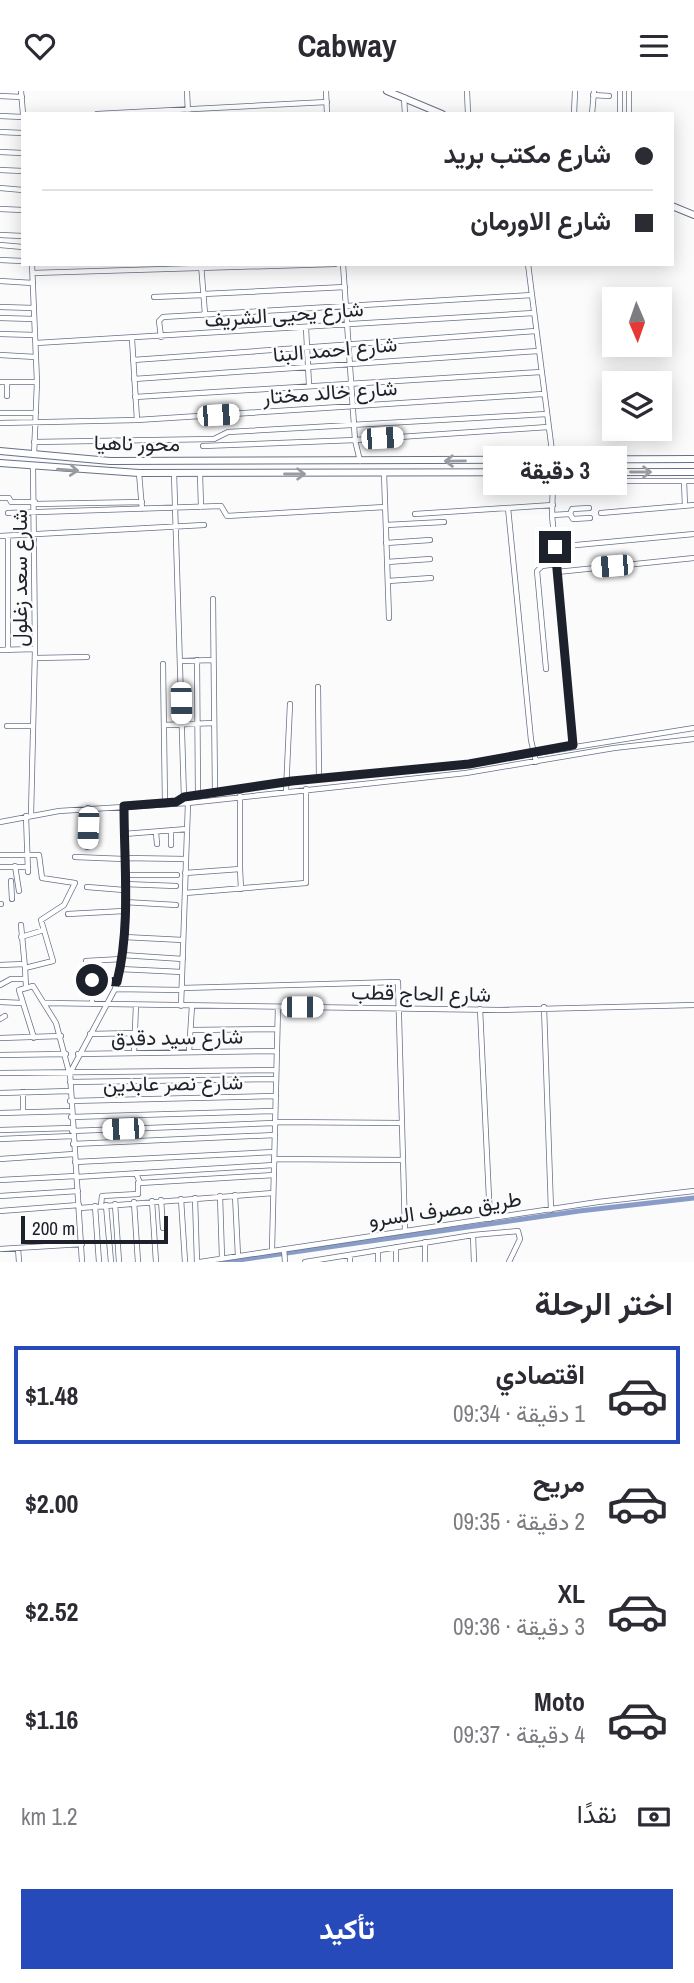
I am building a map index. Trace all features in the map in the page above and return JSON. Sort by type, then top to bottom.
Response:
[{"type":"main road","points":[[387,91],[438,112]]},
{"type":"main road","points":[[674,207],[694,215]]},
{"type":"main road","name":"محور ناهيا","points":[[0,451],[110,461],[694,459]]},
{"type":"main road","points":[[33,467],[34,455]]},
{"type":"main road","points":[[524,460],[524,472]]},
{"type":"main road","name":"محور ناهيا","points":[[0,463],[139,474],[694,472]]},
{"type":"street","points":[[187,91],[188,112],[327,102]]},
{"type":"street","points":[[327,91],[327,112]]},
{"type":"street","points":[[467,91],[468,112]]},
{"type":"street","points":[[574,112],[575,91]]},
{"type":"street","points":[[620,91],[620,112]]},
{"type":"street","points":[[629,91],[629,112]]},
{"type":"street","points":[[592,112],[594,93],[609,96]]},
{"type":"street","points":[[0,96],[22,94],[23,112]]},
{"type":"street","points":[[404,97],[405,112]]},
{"type":"street","points":[[0,115],[21,115]]},
{"type":"street","points":[[0,132],[21,134]]},
{"type":"street","points":[[0,152],[21,153]]},
{"type":"street","points":[[0,170],[21,171]]},
{"type":"street","points":[[0,188],[21,190]]},
{"type":"street","points":[[0,209],[21,210]]},
{"type":"street","points":[[0,235],[21,236]]},
{"type":"street","points":[[0,245],[21,247]]},
{"type":"street","points":[[0,260],[21,261]]},
{"type":"street","points":[[33,266],[37,382],[34,455]]},
{"type":"street","points":[[33,274],[246,266]]},
{"type":"street","points":[[343,266],[355,440],[360,462]]},
{"type":"street","points":[[528,266],[553,460]]},
{"type":"street","points":[[201,267],[205,314]]},
{"type":"street","points":[[0,281],[33,283]]},
{"type":"street","points":[[153,297],[345,287]]},
{"type":"street","points":[[161,337],[161,317],[531,295]]},
{"type":"street","points":[[0,307],[34,308]]},
{"type":"street","name":"شارع يحيى الشريف","points":[[36,343],[534,313]]},
{"type":"street","points":[[0,318],[34,319]]},
{"type":"street","points":[[306,328],[309,385]]},
{"type":"street","points":[[134,360],[536,331]]},
{"type":"street","points":[[0,334],[35,335]]},
{"type":"street","points":[[132,339],[136,420]]},
{"type":"street","name":"شارع احمد البنا","points":[[134,379],[538,351]]},
{"type":"street","points":[[0,355],[36,356]]},
{"type":"street","points":[[135,397],[541,372]]},
{"type":"street","points":[[0,382],[37,382]]},
{"type":"street","points":[[7,382],[7,396]]},
{"type":"street","name":"شارع خالد مختار","points":[[0,423],[136,420],[543,394]]},
{"type":"street","points":[[0,413],[36,414]]},
{"type":"street","points":[[34,442],[173,444],[214,439],[222,434],[546,414]]},
{"type":"street","points":[[203,446],[355,440],[548,427]]},
{"type":"street","name":"شارع سعد زغلول","points":[[15,866],[28,869],[35,658],[33,467]]},
{"type":"street","points":[[139,474],[142,509]]},
{"type":"street","points":[[174,474],[184,797]]},
{"type":"street","points":[[200,474],[201,506]]},
{"type":"street","points":[[384,474],[389,618]]},
{"type":"street","points":[[573,745],[552,515],[553,481],[694,481]]},
{"type":"street","points":[[684,481],[685,506]]},
{"type":"street","points":[[0,498],[10,498],[11,502],[35,503],[142,502]]},
{"type":"street","points":[[415,514],[553,505]]},
{"type":"street","points":[[601,513],[694,505]]},
{"type":"street","points":[[8,513],[222,506],[227,516],[384,507]]},
{"type":"street","points":[[508,508],[536,762]]},
{"type":"street","points":[[570,514],[572,509],[589,508]]},
{"type":"street","points":[[552,515],[570,514]]},
{"type":"street","points":[[570,514],[573,519],[590,517]]},
{"type":"street","points":[[386,525],[444,522]]},
{"type":"street","points":[[0,536],[204,525]]},
{"type":"street","points":[[555,547],[694,534]]},
{"type":"street","points":[[8,536],[9,650]]},
{"type":"street","points":[[386,543],[430,540]]},
{"type":"street","points":[[557,572],[694,558]]},
{"type":"street","points":[[387,562],[430,559]]},
{"type":"street","points":[[546,669],[537,571],[542,566],[557,564]]},
{"type":"street","points":[[388,581],[431,578]]},
{"type":"street","points":[[213,599],[215,793]]},
{"type":"street","points":[[0,650],[35,649]]},
{"type":"street","points":[[35,658],[87,657]]},
{"type":"street","points":[[197,660],[198,796]]},
{"type":"street","points":[[180,661],[213,660]]},
{"type":"street","points":[[163,664],[165,803]]},
{"type":"street","points":[[318,687],[319,778]]},
{"type":"street","points":[[286,791],[290,704]]},
{"type":"street","points":[[164,725],[214,723]]},
{"type":"street","points":[[7,726],[31,726]]},
{"type":"street","points":[[176,802],[184,797],[286,782],[469,764],[573,745],[694,728]]},
{"type":"street","points":[[0,822],[29,815],[188,803],[466,773],[614,747],[694,739]]},
{"type":"street","points":[[185,893],[306,883],[306,789]]},
{"type":"street","points":[[240,796],[241,889]]},
{"type":"street","points":[[181,1006],[188,803]]},
{"type":"street","points":[[70,1073],[115,989],[120,969],[124,937],[124,806]]},
{"type":"street","points":[[87,847],[88,809]]},
{"type":"street","points":[[124,834],[187,829]]},
{"type":"street","points":[[171,830],[171,845]]},
{"type":"street","points":[[156,832],[157,844]]},
{"type":"street","points":[[0,856],[40,855],[41,878],[75,883],[64,905],[41,919],[53,962],[24,966],[0,965]]},
{"type":"street","points":[[75,857],[186,859]]},
{"type":"street","points":[[0,867],[15,866],[12,899]]},
{"type":"street","points":[[186,873],[240,869]]},
{"type":"street","points":[[124,875],[177,875]]},
{"type":"street","points":[[4,880],[14,881]]},
{"type":"street","points":[[14,881],[19,891]]},
{"type":"street","points":[[87,887],[176,886]]},
{"type":"street","points":[[124,902],[176,905]]},
{"type":"street","points":[[68,914],[124,911]]},
{"type":"street","points":[[21,925],[26,987]]},
{"type":"street","points":[[22,937],[44,930]]},
{"type":"street","points":[[124,937],[183,940]]},
{"type":"street","points":[[86,961],[122,957],[183,959]]},
{"type":"street","points":[[120,969],[182,972]]},
{"type":"street","points":[[0,985],[25,979]]},
{"type":"street","points":[[83,979],[117,982]]},
{"type":"street","points":[[92,980],[92,1004]]},
{"type":"street","points":[[115,989],[393,981],[398,986],[405,1231]]},
{"type":"street","points":[[34,1038],[19,990],[26,987],[36,987],[45,1003],[61,1036],[70,1073],[82,1262]]},
{"type":"street","points":[[0,1002],[22,1003]]},
{"type":"street","name":"شارع الحاج قطب","points":[[45,1003],[480,1009],[694,1005]]},
{"type":"street","points":[[134,1053],[136,1005]]},
{"type":"street","points":[[189,1052],[192,1006]]},
{"type":"street","points":[[272,1250],[278,1007]]},
{"type":"street","points":[[544,1007],[551,1210]]},
{"type":"street","points":[[480,1009],[490,1219]]},
{"type":"street","points":[[191,1031],[277,1029]]},
{"type":"street","points":[[90,1034],[135,1033]]},
{"type":"street","points":[[0,1038],[61,1036]]},
{"type":"street","name":"شارع سيد دقدق","points":[[78,1055],[277,1051]]},
{"type":"street","points":[[0,1055],[66,1054]]},
{"type":"street","points":[[0,1073],[276,1070]]},
{"type":"street","points":[[70,1083],[276,1079]]},
{"type":"street","points":[[0,1093],[70,1091]]},
{"type":"street","points":[[23,1092],[23,1112]]},
{"type":"street","name":"شارع نصر عابدين","points":[[70,1101],[276,1096]]},
{"type":"street","points":[[0,1113],[275,1111]]},
{"type":"street","points":[[0,1130],[72,1131],[275,1122],[401,1123]]},
{"type":"street","points":[[0,1139],[72,1131]]},
{"type":"street","points":[[73,1144],[275,1135]]},
{"type":"street","points":[[75,1162],[274,1152]]},
{"type":"street","points":[[0,1159],[74,1154]]},
{"type":"street","points":[[0,1180],[136,1174],[274,1162],[402,1160]]},
{"type":"street","points":[[99,1262],[102,1196],[138,1194],[136,1174]]},
{"type":"street","points":[[138,1183],[274,1175]]},
{"type":"street","name":"طريق مصرف السرو","points":[[199,1262],[694,1191]]},
{"type":"street","points":[[0,1196],[78,1192]]},
{"type":"street","points":[[0,1211],[273,1193]]},
{"type":"street","points":[[236,1195],[237,1256]]},
{"type":"street","points":[[220,1196],[222,1258]]},
{"type":"street","points":[[195,1198],[199,1262]]},
{"type":"street","points":[[181,1199],[185,1262]]},
{"type":"street","points":[[152,1201],[156,1262]]},
{"type":"street","points":[[161,1201],[163,1228]]},
{"type":"street","points":[[134,1202],[138,1262]]},
{"type":"street","points":[[115,1204],[119,1262]]},
{"type":"street","points":[[101,1206],[111,1262]]},
{"type":"street","name":"طريق مصرف السرو","points":[[305,1262],[473,1235],[518,1231],[520,1239],[509,1262]]},
{"type":"street","points":[[473,1235],[474,1262]]},
{"type":"street","points":[[425,1243],[425,1262]]},
{"type":"street","points":[[0,1249],[82,1244]]},
{"type":"street","points":[[396,1247],[396,1262]]},
{"type":"street","points":[[18,1248],[19,1262]]},
{"type":"street","points":[[284,1248],[285,1262]]},
{"type":"street","points":[[379,1250],[379,1262]]},
{"type":"street","points":[[350,1255],[350,1262]]},
{"type":"waterway","points":[[225,1262],[579,1211],[694,1198]]},
{"type":"route","points":[[92,980],[117,982],[120,969],[124,937],[124,806],[176,802],[184,797],[292,781],[469,764],[573,745],[555,547]]}]
